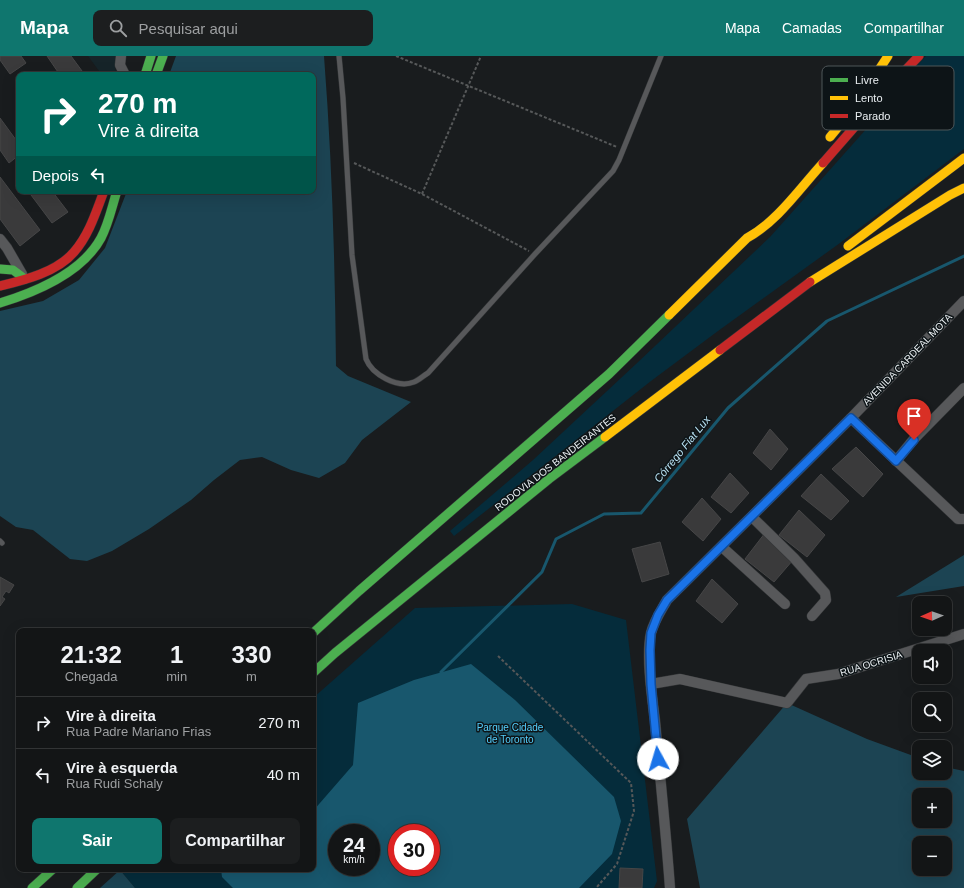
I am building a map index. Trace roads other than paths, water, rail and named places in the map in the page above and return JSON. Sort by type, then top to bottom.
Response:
[{"type":"main road","points":[[146,72],[151,56]]},
{"type":"main road","points":[[157,72],[163,56]]},
{"type":"main road","points":[[881,66],[888,56]]},
{"type":"main road","points":[[909,66],[919,56]]},
{"type":"main road","points":[[824,144],[836,130]]},
{"type":"main road","points":[[747,238],[758,232],[774,218],[851,130]]},
{"type":"main road","points":[[817,277],[827,263],[837,254],[964,158]]},
{"type":"main road","points":[[817,277],[950,195],[964,188]]},
{"type":"main road","points":[[0,286],[25,279],[52,268],[68,257],[79,245],[90,226],[103,194]]},
{"type":"main road","points":[[0,303],[42,288],[57,280],[72,269],[88,254],[101,238],[116,194]]},
{"type":"main road","points":[[316,630],[359,590],[609,374],[747,238],[760,218]]},
{"type":"main road","points":[[0,269],[13,270],[25,279]]},
{"type":"main road","name":"RODOVIA DOS BANDEIRANTES","points":[[316,670],[335,653],[549,479],[817,277]]},
{"type":"main road","points":[[22,296],[25,288],[25,279]]},
{"type":"main road","points":[[32,888],[50,872]]},
{"type":"main road","points":[[77,888],[94,872]]},
{"type":"street","points":[[121,56],[120,65],[124,72]]},
{"type":"street","points":[[0,238],[25,279]]},
{"type":"street","name":"AVENIDA CARDEAL MOTA","points":[[670,888],[651,684],[651,633],[658,615],[667,600],[851,418],[964,301]]},
{"type":"street","points":[[896,461],[964,388]]},
{"type":"street","points":[[851,418],[955,516],[964,519]]},
{"type":"street","points":[[752,517],[794,558],[825,593],[826,600],[812,616]]},
{"type":"street","points":[[722,547],[785,604]]},
{"type":"street","name":"RUA OCRISIA","points":[[651,684],[680,679],[787,703],[806,679],[838,674],[964,634]]},
{"type":"lane","points":[[339,56],[352,254],[366,359],[368,365],[375,372],[393,381],[407,384],[414,382],[428,373],[613,171],[661,56]]},
{"type":"lane","points":[[98,194],[101,201]]},
{"type":"waterway","name":"Córrego Fiat Lux","points":[[441,672],[542,572],[556,539],[604,514],[641,513],[728,408],[827,321],[964,256]]},
{"type":"park label","name":"Parque Cidade de Toronto","points":[[510,732]]}]
